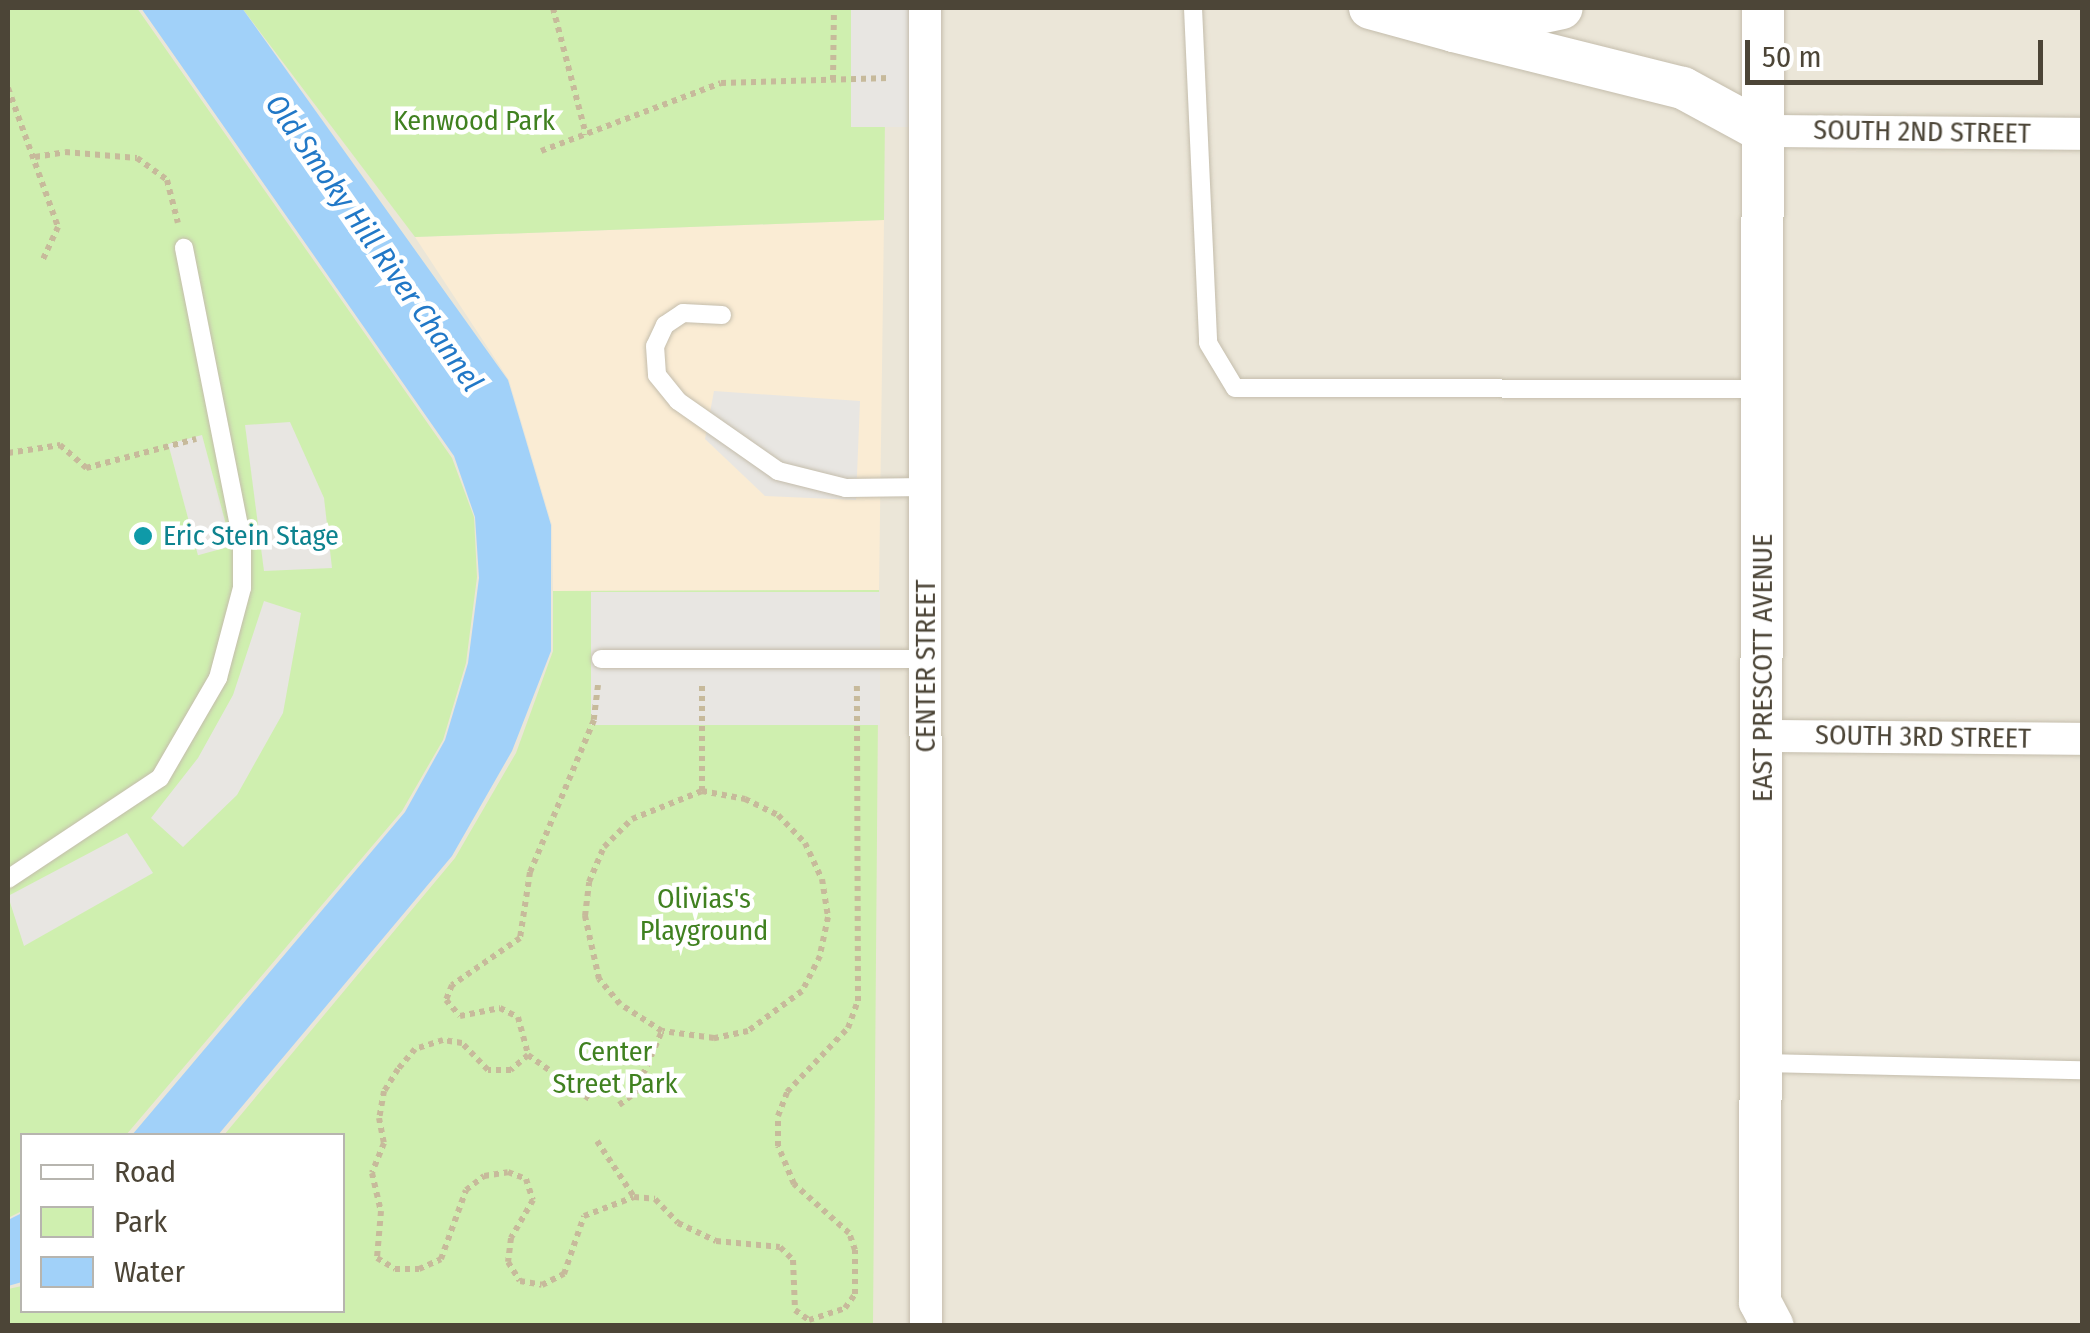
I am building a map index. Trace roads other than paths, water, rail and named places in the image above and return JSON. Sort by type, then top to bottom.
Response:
[{"type":"street","name":"CENTER STREET","points":[[925,8],[926,1326]]},
{"type":"street","points":[[1370,8],[1683,88],[1762,130]]},
{"type":"street","points":[[1454,30],[1562,8]]},
{"type":"street","name":"EAST PRESCOTT AVENUE","points":[[1763,8],[1760,1302],[1773,1326]]},
{"type":"street","name":"SOUTH 2ND STREET","points":[[1762,130],[2082,134]]},
{"type":"street","name":"SOUTH 3RD STREET","points":[[1764,736],[2082,739]]},
{"type":"lane","points":[[1193,8],[1208,343],[1235,388],[1763,388]]},
{"type":"lane","points":[[8,879],[160,778],[218,678],[242,588],[242,541],[184,248]]},
{"type":"lane","points":[[722,315],[682,313],[666,325],[655,346],[657,375],[678,402],[778,470],[846,488],[926,487]]},
{"type":"lane","points":[[602,659],[926,659]]},
{"type":"lane","points":[[1762,1063],[2082,1070]]},
{"type":"water","name":"Old Smoky Hill River Channel","points":[[141,8],[242,8],[508,380],[551,525],[551,651],[512,751],[452,856],[220,1133],[134,1133],[405,812],[445,740],[468,663],[479,578],[475,517],[454,456]]},
{"type":"water","points":[[20,1214],[20,1283],[8,1286],[8,1220]]},
{"type":"place","name":"Eric Stein Stage","points":[[143,536]]},
{"type":"park label","name":"Kenwood Park","points":[[474,121]]},
{"type":"park label","name":"Olivias's Playground","points":[[704,915]]},
{"type":"park label","name":"Center Street Park","points":[[615,1068]]}]
